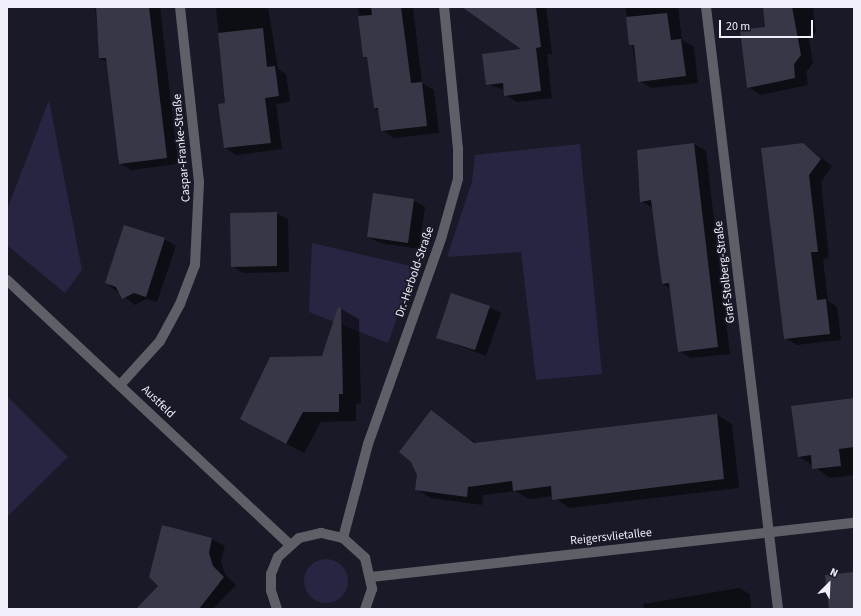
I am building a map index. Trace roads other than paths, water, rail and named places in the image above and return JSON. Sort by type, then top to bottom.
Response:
[{"type":"street","name":"Caspar-Franke-Straße","points":[[121,384],[160,341],[180,304],[195,265],[199,182],[180,7]]},
{"type":"street","name":"Dr.-Herbold-Straße","points":[[343,538],[368,444],[441,239],[458,179],[458,149],[444,7]]},
{"type":"street","name":"Graf-Stolberg-Straße","points":[[706,7],[778,609]]},
{"type":"street","name":"Austfeld","points":[[7,280],[121,384],[289,544]]},
{"type":"street","name":"Reigersvlietallee","points":[[371,577],[854,523]]},
{"type":"street","points":[[276,609],[270,591],[271,574],[278,557],[289,544],[310,534],[343,538],[365,558],[371,577],[372,589],[365,609]]}]
